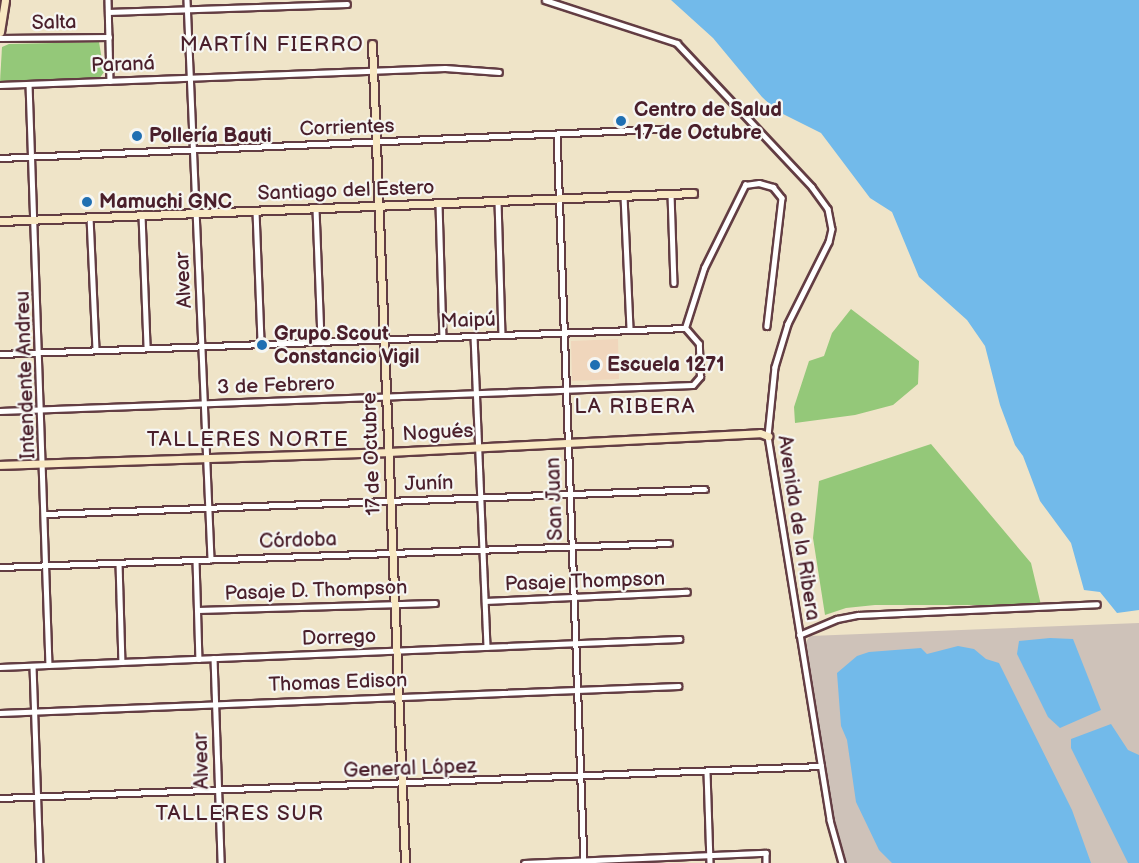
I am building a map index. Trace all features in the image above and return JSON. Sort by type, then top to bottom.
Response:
[{"type":"street","points":[[0,32],[5,0]]},
{"type":"street","points":[[108,0],[110,81]]},
{"type":"street","name":"Alvear","points":[[187,0],[211,559]]},
{"type":"street","name":"Avenida de la Ribera","points":[[545,0],[677,43],[812,187],[828,209],[832,229],[829,242],[788,324],[776,367],[768,436],[821,766],[842,863]]},
{"type":"street","points":[[108,12],[347,4]]},
{"type":"street","name":"Salta","points":[[0,38],[109,37]]},
{"type":"street","name":"17 de Octubre","points":[[372,44],[405,863]]},
{"type":"street","name":"Paraná","points":[[0,85],[445,68],[499,72]]},
{"type":"street","name":"Intendente Andreu","points":[[29,84],[30,157],[43,409],[49,665]]},
{"type":"street","name":"Corrientes","points":[[0,158],[660,129]]},
{"type":"street","name":"San Juan","points":[[557,134],[584,862]]},
{"type":"street","points":[[685,327],[704,268],[745,185],[759,183],[773,187],[782,198],[777,225],[779,250],[767,326]]},
{"type":"street","name":"Santiago del Estero","points":[[0,221],[693,193]]},
{"type":"street","points":[[671,194],[674,283]]},
{"type":"street","points":[[624,196],[630,330]]},
{"type":"street","points":[[498,201],[502,334]]},
{"type":"street","points":[[439,204],[443,337]]},
{"type":"street","points":[[316,209],[321,341]]},
{"type":"street","points":[[256,211],[261,344]]},
{"type":"street","points":[[142,215],[147,348]]},
{"type":"street","points":[[90,217],[96,350]]},
{"type":"street","name":"Maipú","points":[[0,354],[685,327]]},
{"type":"street","name":"3 de Febrero","points":[[0,411],[698,384],[699,344],[685,327]]},
{"type":"street","points":[[474,336],[487,647]]},
{"type":"street","name":"Nogués","points":[[0,465],[388,452],[760,433],[768,436]]},
{"type":"street","name":"Junín","points":[[45,514],[705,489]]},
{"type":"street","name":"Córdoba","points":[[0,567],[669,543]]},
{"type":"street","points":[[196,560],[199,658]]},
{"type":"street","points":[[119,563],[122,662]]},
{"type":"street","name":"Pasaje Thompson","points":[[485,601],[687,592]]},
{"type":"street","name":"Pasaje D. Thompson","points":[[198,610],[435,603]]},
{"type":"street","points":[[799,635],[837,619],[858,615],[1097,603]]},
{"type":"street","name":"Dorrego","points":[[0,667],[679,639]]},
{"type":"street","name":"Alvear","points":[[214,658],[221,863]]},
{"type":"street","points":[[33,666],[40,863]]},
{"type":"street","name":"Thomas Edison","points":[[0,713],[579,688],[678,686]]},
{"type":"street","name":"General López","points":[[0,798],[821,766]]},
{"type":"street","points":[[707,772],[710,863]]},
{"type":"street","points":[[524,863],[649,860],[766,853],[766,863]]},
{"type":"shaded area","name":"Escuela 1271","points":[[618,339],[619,379],[572,381],[571,341]]},
{"type":"shaded area","points":[[1139,623],[1139,863],[846,863],[835,825],[805,643],[810,636]]},
{"type":"green space","points":[[99,42],[104,72],[99,79],[0,82],[2,47],[9,44]]},
{"type":"green space","points":[[851,309],[919,361],[918,384],[893,405],[855,415],[795,423],[794,407],[809,361],[824,356],[832,333]]},
{"type":"green space","points":[[931,444],[1031,563],[1041,605],[875,605],[846,608],[825,615],[813,538],[819,481]]},
{"type":"water","points":[[671,0],[1139,0],[1139,610],[1117,613],[1100,592],[1084,590],[1071,543],[1040,501],[1023,456],[1015,445],[1000,405],[985,346],[967,320],[919,277],[892,212],[870,198],[821,133],[777,111],[762,97],[713,38]]},
{"type":"water","points":[[1050,638],[1073,639],[1101,710],[1060,728],[1048,717],[1017,654],[1019,641]]},
{"type":"water","points":[[958,646],[974,649],[986,659],[999,663],[1072,810],[1091,863],[892,863],[879,850],[856,802],[847,740],[841,726],[837,673],[857,656],[869,652],[921,648],[927,654]]},
{"type":"water","points":[[1111,724],[1128,750],[1139,755],[1139,863],[1128,863],[1071,748],[1071,739]]},
{"type":"place","name":"Centro de Salud 17 de Octubre","points":[[621,121]]},
{"type":"place","name":"Pollería Bauti","points":[[137,136]]},
{"type":"place","name":"Mamuchi GNC","points":[[87,202]]},
{"type":"place","name":"Grupo Scout Constancio Vigil","points":[[262,345]]},
{"type":"place","name":"Escuela 1271","points":[[595,365]]},
{"type":"district","name":"MARTÍN FIERRO","points":[[272,45]]},
{"type":"district","name":"LA RIBERA","points":[[635,407]]},
{"type":"district","name":"TALLERES NORTE","points":[[248,440]]},
{"type":"district","name":"TALLERES SUR","points":[[240,814]]}]
